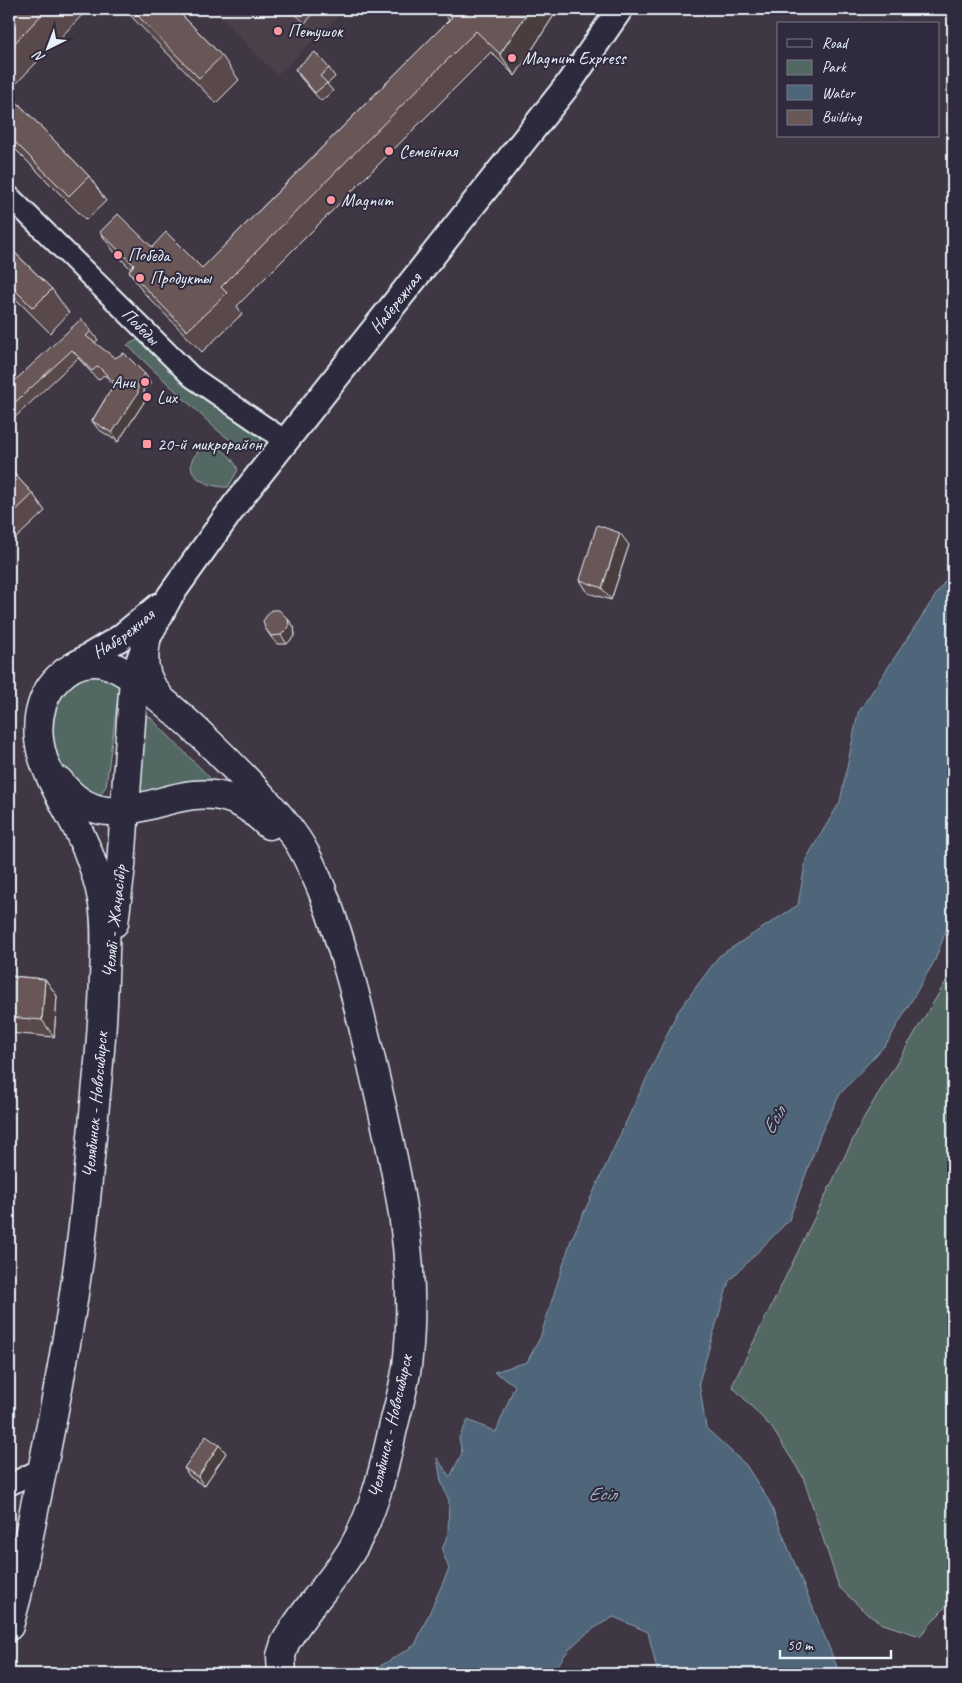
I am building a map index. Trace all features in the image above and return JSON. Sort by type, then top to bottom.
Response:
[{"type":"highway","points":[[146,641],[144,663],[146,677],[170,709]]},
{"type":"highway","name":"Челябинск - Новосибирск","points":[[9,1626],[17,1596],[78,1272],[102,1029],[106,935],[104,905],[86,848],[43,759],[38,733],[40,711],[44,697],[53,685],[73,666],[85,662],[100,662],[134,678],[170,709],[242,776],[279,816],[299,843],[322,889],[346,964],[399,1182],[408,1245],[410,1302],[406,1372],[381,1482],[353,1548],[285,1643],[281,1656],[282,1674]]},
{"type":"highway","points":[[124,812],[134,678]]},
{"type":"highway","points":[[43,759],[64,787],[82,803],[97,804],[112,796],[121,784],[127,765]]},
{"type":"highway","name":"Челябинск - Новосибирск","points":[[82,803],[101,810],[124,812],[195,795],[225,797],[241,803],[254,812],[283,842],[303,880],[316,913],[382,1134],[400,1212],[410,1302]]},
{"type":"highway","name":"Челябі - Жаңасібір","points":[[102,1029],[124,812]]},
{"type":"main road","name":"Набережная","points":[[134,678],[146,641],[170,596],[284,440],[467,214],[567,86],[614,12]]},
{"type":"main road","name":"Набережная","points":[[73,666],[120,638],[170,596]]},
{"type":"street","name":"Победы","points":[[9,196],[192,377],[284,440]]},
{"type":"street","points":[[9,1486],[41,1469]]},
{"type":"shaded area","name":"Петушок","points":[[212,9],[346,9],[277,75]]},
{"type":"green space","points":[[137,340],[146,342],[248,423],[261,439],[257,448],[249,449],[234,443],[216,429],[127,345]]},
{"type":"green space","points":[[214,446],[229,455],[238,470],[228,487],[209,484],[197,478],[193,473],[191,467],[195,455],[202,447]]},
{"type":"green space","points":[[89,670],[118,681],[119,688],[106,786],[99,797],[64,779],[49,735],[58,696]]},
{"type":"green space","points":[[135,702],[218,786],[128,802]]},
{"type":"green space","points":[[953,970],[953,1598],[920,1636],[883,1624],[867,1614],[839,1587],[803,1477],[772,1428],[732,1386],[863,1119]]},
{"type":"water","name":"Есіл","points":[[953,569],[953,912],[935,960],[887,1043],[840,1094],[821,1133],[789,1220],[729,1281],[699,1382],[706,1428],[746,1465],[769,1501],[840,1674],[658,1674],[648,1632],[614,1617],[596,1627],[579,1640],[564,1656],[554,1674],[372,1674],[377,1668],[415,1645],[449,1569],[442,1550],[448,1533],[449,1501],[441,1481],[437,1458],[450,1477],[462,1453],[459,1438],[468,1420],[496,1432],[515,1385],[494,1372],[527,1362],[540,1338],[571,1240],[677,1013],[719,956],[798,905],[806,859],[840,802],[858,713]]},
{"type":"building","points":[[14,9],[47,9],[9,49],[9,14]]},
{"type":"building","points":[[131,9],[176,9],[222,56],[199,78]]},
{"type":"building","points":[[293,9],[304,9],[299,14]]},
{"type":"building","points":[[443,9],[530,9],[500,54],[476,31],[221,287],[227,293],[187,331],[129,271],[134,265],[100,232],[118,214],[152,247],[166,232],[202,268],[452,17]]},
{"type":"building","points":[[315,52],[329,68],[320,76],[327,83],[315,93],[295,69]]},
{"type":"building","points":[[9,94],[89,176],[69,196],[9,136]]},
{"type":"building","points":[[9,247],[52,289],[33,308],[9,284]]},
{"type":"building","points":[[81,319],[91,331],[86,336],[115,358],[124,353],[145,374],[138,381],[138,393],[112,433],[92,421],[115,383],[98,366],[92,371],[72,350],[9,408],[9,386]]},
{"type":"building","points":[[9,468],[33,494],[9,517]]},
{"type":"building","points":[[597,525],[620,533],[602,588],[580,580]]},
{"type":"building","points":[[271,610],[279,610],[288,619],[289,627],[281,635],[271,636],[265,628],[263,621]]},
{"type":"building","points":[[9,976],[45,979],[42,1020],[9,1017]]},
{"type":"building","points":[[206,1436],[219,1445],[198,1477],[184,1468]]},
{"type":"place","name":"Петушок","points":[[278,31]]},
{"type":"place","name":"Magnum Express","points":[[512,58]]},
{"type":"place","name":"Семейная","points":[[389,151]]},
{"type":"place","name":"Magnum","points":[[331,200]]},
{"type":"place","name":"Победа","points":[[118,255]]},
{"type":"place","name":"Продукты","points":[[140,278]]},
{"type":"place","name":"Ани","points":[[145,382]]},
{"type":"place","name":"Lux","points":[[147,397]]},
{"type":"place","name":"20-й микрорайон","points":[[147,444]]}]
